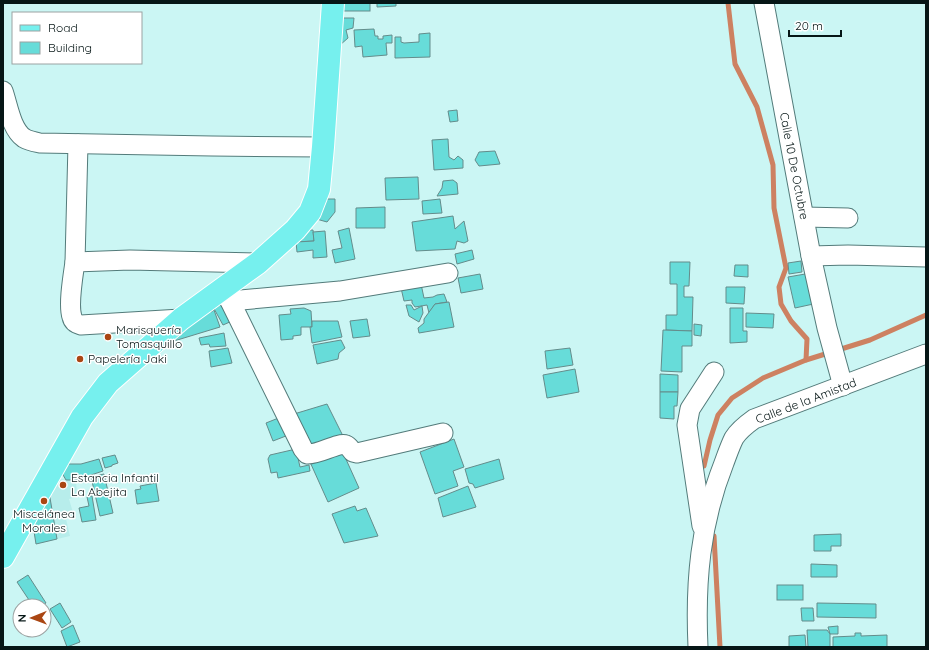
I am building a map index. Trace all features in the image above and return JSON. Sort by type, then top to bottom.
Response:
[{"type":"main road","points":[[3,557],[78,423],[108,383],[181,319],[226,295],[258,263],[295,230],[310,212],[319,188],[333,3]]},
{"type":"street","name":"Calle 10 De Octubre","points":[[764,3],[811,256],[827,328],[843,386]]},
{"type":"street","points":[[3,91],[13,123],[23,138],[40,142],[78,144],[323,147]]},
{"type":"street","points":[[78,144],[75,262],[71,309],[74,322],[81,325],[181,319]]},
{"type":"street","points":[[804,217],[848,218]]},
{"type":"street","points":[[811,256],[848,255],[926,257]]},
{"type":"street","points":[[75,262],[130,260],[258,263]]},
{"type":"street","points":[[443,433],[357,453],[353,452],[348,446],[341,444],[314,454],[308,454],[303,449],[226,295],[340,291],[448,273]]},
{"type":"street","name":"Calle de la Amistad","points":[[698,647],[698,580],[703,535],[717,481],[734,437],[742,428],[754,419],[926,354]]},
{"type":"street","points":[[703,535],[687,425],[690,409],[714,372]]},
{"type":"shaded area","points":[[56,479],[76,480],[77,497],[69,499],[74,516],[66,519],[70,536],[36,544],[32,519]]},
{"type":"building","points":[[342,3],[370,3],[370,11],[342,11]]},
{"type":"building","points":[[377,3],[396,3],[396,6],[377,7]]},
{"type":"building","points":[[336,18],[354,18],[353,28],[346,30],[348,38],[340,45]]},
{"type":"building","points":[[374,29],[375,36],[378,36],[378,39],[383,39],[383,36],[392,35],[392,43],[386,43],[387,55],[363,57],[362,46],[355,47],[354,30]]},
{"type":"building","points":[[430,33],[430,57],[395,58],[395,37],[401,37],[401,42],[404,43],[419,42],[419,34]]},
{"type":"building","points":[[457,110],[458,121],[450,122],[448,111]]},
{"type":"building","points":[[448,139],[449,157],[454,160],[458,156],[463,160],[463,168],[434,170],[432,140]]},
{"type":"building","points":[[495,151],[500,164],[479,166],[475,160],[479,152]]},
{"type":"building","points":[[418,177],[419,199],[386,200],[385,178]]},
{"type":"building","points":[[453,180],[457,183],[458,194],[437,196],[442,188],[443,181]]},
{"type":"building","points":[[319,199],[335,199],[335,212],[327,222],[313,218]]},
{"type":"building","points":[[440,199],[442,213],[423,214],[422,201]]},
{"type":"building","points":[[385,207],[385,228],[356,228],[356,208]]},
{"type":"building","points":[[453,216],[455,229],[464,221],[468,241],[464,243],[457,241],[455,249],[416,251],[412,222]]},
{"type":"building","points":[[349,228],[355,259],[335,263],[332,250],[342,248],[338,231]]},
{"type":"building","points":[[313,230],[314,241],[296,242],[295,231]]},
{"type":"building","points":[[325,231],[327,257],[313,258],[313,250],[297,252],[296,242],[314,241],[313,232]]},
{"type":"building","points":[[472,250],[474,259],[457,264],[455,254]]},
{"type":"building","points":[[801,261],[802,272],[789,274],[788,263]]},
{"type":"building","points":[[670,262],[690,262],[689,286],[684,286],[684,297],[693,297],[692,331],[666,330],[666,315],[677,315],[677,284],[670,284]]},
{"type":"building","points":[[735,265],[748,265],[748,277],[734,276]]},
{"type":"building","points":[[811,273],[818,303],[795,308],[788,277]]},
{"type":"building","points":[[480,274],[483,289],[461,293],[458,278]]},
{"type":"building","points":[[421,284],[424,298],[444,294],[447,302],[435,304],[429,313],[427,305],[415,307],[412,300],[404,301],[401,288]]},
{"type":"building","points":[[726,287],[745,287],[744,304],[726,303]]},
{"type":"building","points":[[219,298],[232,321],[223,325],[212,305]]},
{"type":"building","points":[[449,302],[454,327],[419,333],[418,328],[424,323],[424,319],[435,304]]},
{"type":"building","points":[[406,305],[411,305],[414,310],[422,306],[423,313],[419,322],[409,316]]},
{"type":"building","points":[[208,308],[211,312],[214,310],[220,327],[174,341]]},
{"type":"building","points":[[304,308],[311,311],[312,327],[301,327],[301,335],[293,336],[293,339],[281,340],[279,315],[291,314],[290,309]]},
{"type":"building","points":[[730,308],[743,308],[743,331],[747,331],[747,342],[730,343]]},
{"type":"building","points":[[746,313],[774,314],[773,328],[746,327]]},
{"type":"building","points":[[367,319],[370,336],[353,338],[350,321]]},
{"type":"building","points":[[312,321],[338,321],[342,337],[312,343],[310,327],[312,327]]},
{"type":"building","points":[[694,324],[702,325],[701,336],[694,335]]},
{"type":"building","points":[[663,330],[692,331],[692,346],[682,346],[682,372],[661,371]]},
{"type":"building","points":[[224,333],[226,346],[210,347],[209,344],[201,345],[199,338]]},
{"type":"building","points":[[341,340],[345,348],[339,353],[338,359],[317,364],[313,345]]},
{"type":"building","points":[[228,348],[232,363],[211,367],[209,351]]},
{"type":"building","points":[[570,348],[573,365],[547,369],[545,351]]},
{"type":"building","points":[[575,369],[579,392],[547,398],[543,375]]},
{"type":"building","points":[[660,374],[678,375],[678,392],[660,392]]},
{"type":"building","points":[[660,392],[678,392],[677,406],[674,406],[674,419],[660,418]]},
{"type":"building","points":[[327,404],[346,442],[311,447],[294,414]]},
{"type":"building","points":[[281,417],[291,434],[273,441],[266,423]]},
{"type":"building","points":[[454,439],[464,467],[453,471],[458,486],[435,494],[420,452]]},
{"type":"building","points":[[340,446],[359,488],[328,502],[310,462]]},
{"type":"building","points":[[296,449],[300,467],[309,465],[310,471],[278,478],[277,472],[271,473],[268,459],[270,455]]},
{"type":"building","points":[[115,455],[118,463],[105,468],[102,458]]},
{"type":"building","points":[[99,459],[103,471],[76,480],[66,480],[59,468],[67,464],[81,464]]},
{"type":"building","points":[[499,459],[504,479],[475,488],[473,484],[469,483],[465,469]]},
{"type":"building","points":[[104,474],[113,513],[100,516],[91,477]]},
{"type":"building","points":[[156,483],[159,501],[137,504],[135,490],[141,489],[140,486]]},
{"type":"building","points":[[468,486],[476,507],[443,517],[438,498]]},
{"type":"building","points":[[49,492],[57,539],[36,544],[32,519]]},
{"type":"building","points":[[92,496],[96,520],[82,522],[79,508],[89,506],[87,497]]},
{"type":"building","points":[[355,506],[357,511],[366,508],[378,536],[344,543],[332,514]]},
{"type":"building","points":[[841,534],[841,546],[831,546],[831,551],[814,551],[814,535]]},
{"type":"building","points":[[811,564],[837,565],[837,577],[811,577]]},
{"type":"building","points":[[28,575],[43,598],[28,598],[17,582]]},
{"type":"building","points":[[777,585],[803,585],[803,600],[777,600]]},
{"type":"building","points":[[60,603],[71,622],[62,628],[52,612],[52,608]]},
{"type":"building","points":[[817,603],[876,604],[876,618],[817,617]]},
{"type":"building","points":[[801,608],[813,608],[814,621],[802,621]]},
{"type":"building","points":[[73,625],[80,642],[67,647],[61,631]]},
{"type":"building","points":[[838,626],[838,634],[830,634],[828,627]]},
{"type":"building","points":[[807,630],[827,630],[830,634],[830,647],[808,647]]},
{"type":"building","points":[[855,633],[861,633],[861,636],[887,635],[887,647],[833,647],[833,637],[855,636]]},
{"type":"building","points":[[805,635],[806,647],[789,647],[789,636]]},
{"type":"waterway","points":[[728,3],[735,64],[757,107],[773,165],[774,208],[786,268],[779,287],[781,304],[791,321],[807,339],[806,360]]},
{"type":"waterway","points":[[704,466],[718,415],[732,398],[763,378],[806,360],[870,340],[926,315]]},
{"type":"waterway","points":[[714,536],[720,647]]},
{"type":"place","name":"Marisquería Tomasquillo","points":[[108,337]]},
{"type":"place","name":"Papelería Jaki","points":[[80,359]]},
{"type":"place","name":"Estancia Infantil La Abejita","points":[[63,485]]},
{"type":"place","name":"Miscelánea Morales","points":[[44,501]]}]
